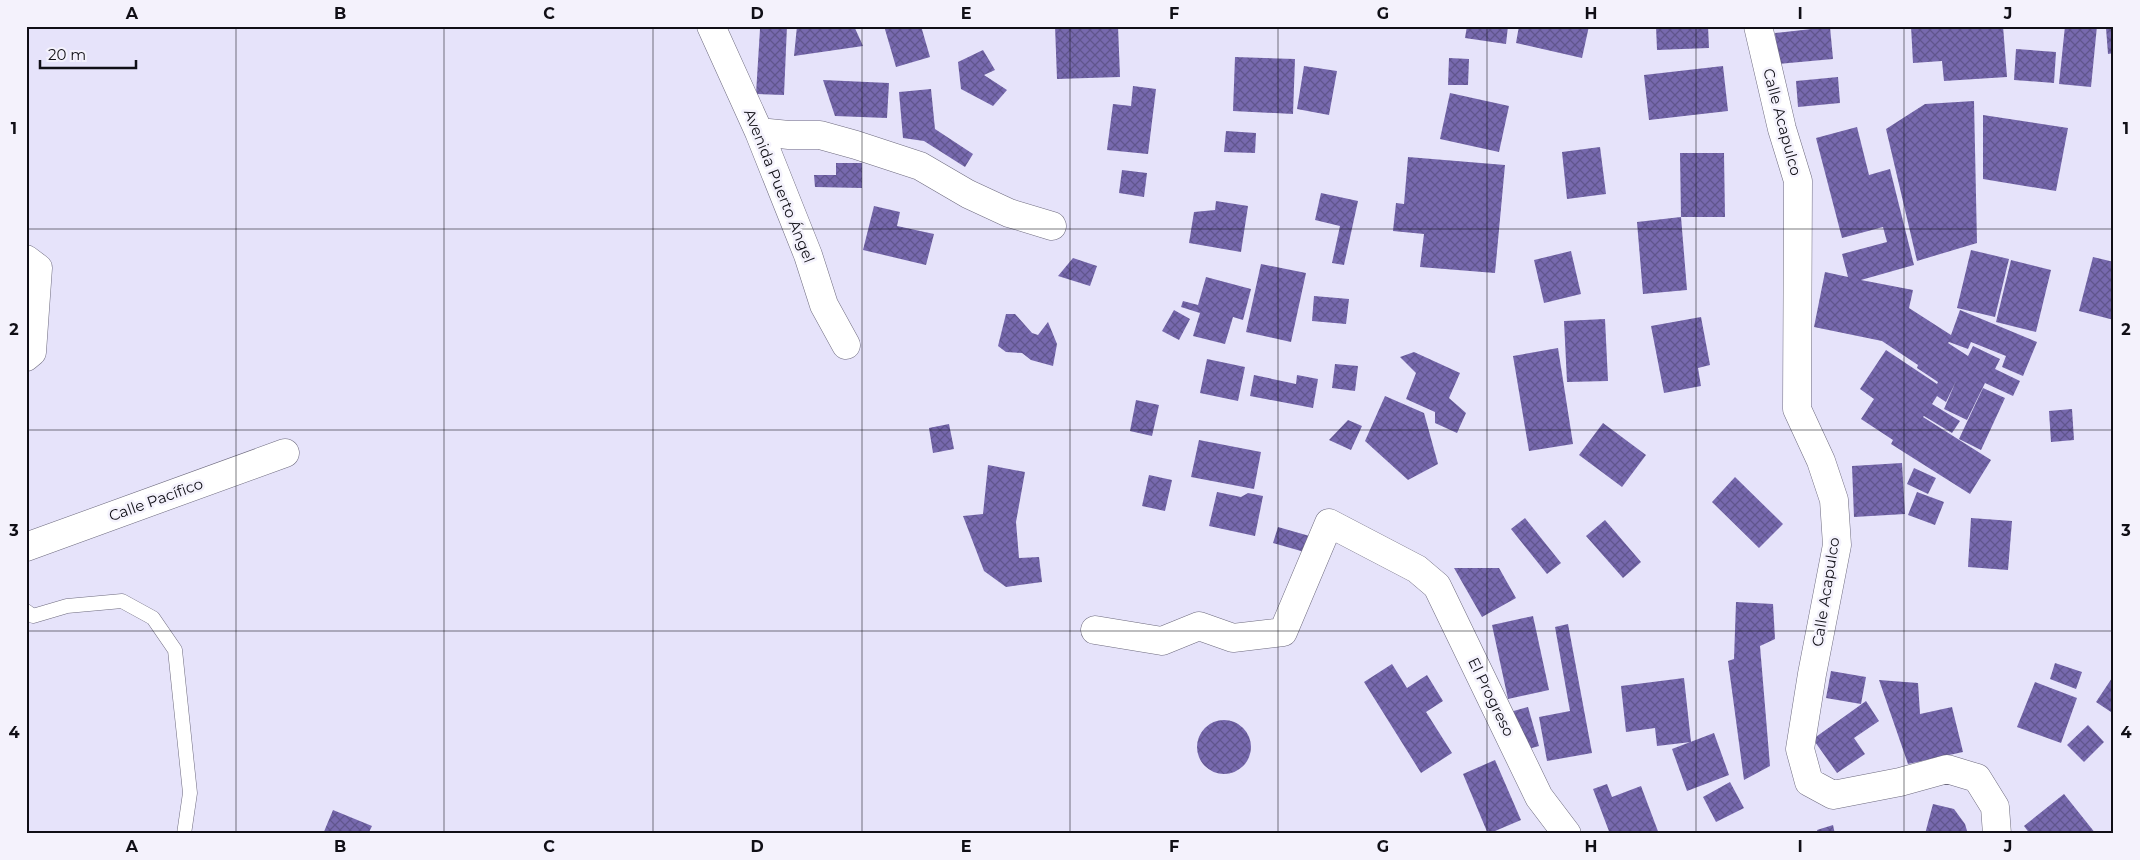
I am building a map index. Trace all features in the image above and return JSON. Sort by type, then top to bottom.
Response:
[{"type":"street","name":"Avenida Puerto Ángel","points":[[711,26],[759,132],[808,255],[824,305],[846,346]]},
{"type":"street","name":"Calle Acapulco","points":[[1758,26],[1782,129],[1798,181],[1797,408],[1824,469],[1834,500],[1837,545],[1812,674],[1800,749],[1804,765],[1810,782],[1833,795],[1900,782],[1947,769],[1977,778],[1995,807],[1997,834]]},
{"type":"street","points":[[759,132],[788,135],[820,135],[856,145],[920,166],[992,206],[1052,226]]},
{"type":"street","points":[[26,259],[38,268],[32,352],[26,357]]},
{"type":"street","name":"Calle Pacífico","points":[[26,547],[285,453]]},
{"type":"street","name":"El Progreso","points":[[1095,630],[1162,641],[1199,626],[1234,638],[1283,632],[1328,523],[1418,569],[1437,586],[1539,796],[1567,834]]},
{"type":"lane","points":[[26,611],[33,616],[67,606],[122,601],[153,618],[175,650],[190,793],[184,834]]},
{"type":"building","points":[[740,26],[787,26],[784,95],[756,94],[760,29],[740,28]]},
{"type":"building","points":[[797,26],[854,26],[863,46],[794,56]]},
{"type":"building","points":[[884,26],[921,26],[930,57],[896,67]]},
{"type":"building","points":[[1055,26],[1118,26],[1120,77],[1057,79]]},
{"type":"building","points":[[1467,26],[1508,26],[1506,44],[1465,38]]},
{"type":"building","points":[[1519,26],[1589,26],[1582,58],[1516,43]]},
{"type":"building","points":[[1656,26],[1708,26],[1709,48],[1657,50]]},
{"type":"building","points":[[1776,26],[1795,26],[1795,28],[1776,29]]},
{"type":"building","points":[[1911,26],[2003,26],[2007,77],[1944,81],[1942,61],[1913,63]]},
{"type":"building","points":[[2065,26],[2097,26],[2091,87],[2059,84]]},
{"type":"building","points":[[1830,27],[1833,59],[1778,64],[1775,33]]},
{"type":"building","points":[[2114,27],[2114,53],[2108,54],[2106,28]]},
{"type":"building","points":[[2016,49],[2056,52],[2054,83],[2014,80]]},
{"type":"building","points":[[983,50],[995,70],[984,75],[1007,90],[993,106],[961,89],[958,62]]},
{"type":"building","points":[[1235,57],[1295,59],[1293,114],[1233,111]]},
{"type":"building","points":[[1449,58],[1469,59],[1468,85],[1448,85]]},
{"type":"building","points":[[1304,66],[1337,71],[1329,115],[1297,109]]},
{"type":"building","points":[[1723,66],[1728,111],[1649,120],[1644,75]]},
{"type":"building","points":[[1838,77],[1840,103],[1798,107],[1796,81]]},
{"type":"building","points":[[823,80],[889,83],[887,118],[835,116]]},
{"type":"building","points":[[1133,86],[1156,89],[1148,154],[1107,150],[1113,104],[1131,106]]},
{"type":"building","points":[[931,89],[935,129],[973,154],[965,167],[924,141],[903,138],[899,92]]},
{"type":"building","points":[[1450,93],[1509,106],[1499,152],[1440,139]]},
{"type":"building","points":[[1974,101],[1977,243],[1917,261],[1886,129],[1925,104]]},
{"type":"building","points":[[1983,115],[2068,128],[2056,191],[1983,179]]},
{"type":"building","points":[[1857,127],[1869,175],[1890,169],[1914,265],[1861,280],[1913,290],[1909,308],[1951,335],[1960,310],[2037,342],[2023,376],[2002,367],[2006,356],[1971,342],[1968,349],[1948,343],[1968,356],[1973,346],[2000,359],[1995,369],[2020,381],[2013,396],[1985,383],[1967,420],[1944,409],[1956,381],[1946,402],[1937,396],[1932,404],[1960,421],[1952,433],[1923,417],[1991,460],[1970,494],[1891,444],[1893,440],[1861,419],[1874,399],[1860,389],[1886,350],[1937,384],[1938,382],[1917,368],[1918,365],[1882,341],[1814,327],[1825,272],[1848,277],[1842,254],[1887,242],[1883,227],[1842,238],[1816,138]]},
{"type":"building","points":[[1226,131],[1256,133],[1255,153],[1224,152]]},
{"type":"building","points":[[1600,147],[1606,194],[1567,199],[1562,152]]},
{"type":"building","points":[[1680,153],[1724,153],[1725,217],[1681,217]]},
{"type":"building","points":[[1408,157],[1505,165],[1495,273],[1420,267],[1424,234],[1393,231],[1396,203],[1404,204]]},
{"type":"building","points":[[836,163],[862,163],[862,188],[815,187],[814,175],[836,175]]},
{"type":"building","points":[[1122,170],[1147,173],[1144,197],[1119,193]]},
{"type":"building","points":[[1321,193],[1358,201],[1344,265],[1332,263],[1340,226],[1315,220]]},
{"type":"building","points":[[1216,201],[1248,206],[1241,252],[1189,243],[1194,212],[1215,210]]},
{"type":"building","points":[[874,206],[900,212],[897,226],[934,234],[926,265],[863,250]]},
{"type":"building","points":[[1681,217],[1687,290],[1643,294],[1637,222]]},
{"type":"building","points":[[1971,250],[2009,259],[1995,317],[1957,308]]},
{"type":"building","points":[[1571,251],[1581,294],[1544,303],[1534,260]]},
{"type":"building","points":[[2093,257],[2114,262],[2114,320],[2079,311]]},
{"type":"building","points":[[1073,258],[1097,266],[1090,286],[1058,276]]},
{"type":"building","points":[[2011,260],[2051,270],[2036,332],[1996,322]]},
{"type":"building","points":[[1261,264],[1306,273],[1291,342],[1246,332]]},
{"type":"building","points":[[1206,277],[1251,289],[1243,320],[1233,317],[1225,344],[1193,336],[1200,313],[1181,307],[1183,301],[1198,305]]},
{"type":"building","points":[[1314,296],[1349,299],[1346,324],[1312,321]]},
{"type":"building","points":[[1174,310],[1190,319],[1179,340],[1162,331]]},
{"type":"building","points":[[1006,314],[1015,314],[1032,333],[1038,335],[1048,322],[1057,344],[1053,366],[1031,360],[1022,353],[1006,352],[998,346]]},
{"type":"building","points":[[1701,317],[1710,365],[1698,368],[1701,386],[1664,393],[1651,326]]},
{"type":"building","points":[[1605,319],[1608,381],[1567,382],[1564,321]]},
{"type":"building","points":[[1558,348],[1573,444],[1529,451],[1513,356]]},
{"type":"building","points":[[1414,352],[1460,373],[1449,398],[1466,413],[1457,433],[1435,423],[1435,412],[1406,399],[1416,373],[1400,357]]},
{"type":"building","points":[[1207,359],[1245,367],[1238,401],[1200,393]]},
{"type":"building","points":[[1335,364],[1358,366],[1355,391],[1332,388]]},
{"type":"building","points":[[1254,375],[1296,384],[1297,375],[1318,379],[1313,408],[1250,396]]},
{"type":"building","points":[[1983,388],[2005,398],[1981,450],[1959,439]]},
{"type":"building","points":[[1385,396],[1424,413],[1438,464],[1408,480],[1365,441]]},
{"type":"building","points":[[1136,400],[1159,405],[1152,436],[1130,431]]},
{"type":"building","points":[[2072,409],[2074,440],[2051,442],[2049,411]]},
{"type":"building","points":[[1348,420],[1362,426],[1351,450],[1329,440]]},
{"type":"building","points":[[1603,423],[1646,455],[1622,487],[1579,455]]},
{"type":"building","points":[[949,424],[954,449],[933,453],[929,428]]},
{"type":"building","points":[[1199,440],[1261,452],[1254,489],[1191,477]]},
{"type":"building","points":[[1902,463],[1905,514],[1854,517],[1852,466]]},
{"type":"building","points":[[988,465],[1025,472],[1016,522],[1019,558],[1039,557],[1042,582],[1006,587],[984,571],[963,516],[983,514]]},
{"type":"building","points":[[1914,468],[1936,478],[1928,494],[1907,484]]},
{"type":"building","points":[[1149,475],[1172,480],[1165,511],[1142,506]]},
{"type":"building","points":[[1735,477],[1783,524],[1759,548],[1712,502]]},
{"type":"building","points":[[1217,492],[1241,497],[1248,493],[1263,496],[1255,536],[1209,526]]},
{"type":"building","points":[[1917,492],[1944,502],[1935,525],[1908,515]]},
{"type":"building","points":[[1525,518],[1561,563],[1547,574],[1511,529]]},
{"type":"building","points":[[1971,518],[2012,521],[2008,570],[1968,567]]},
{"type":"building","points":[[1605,520],[1641,562],[1623,578],[1586,536]]},
{"type":"building","points":[[1278,527],[1313,537],[1308,553],[1273,543]]},
{"type":"building","points":[[1454,568],[1499,568],[1516,598],[1482,617]]},
{"type":"building","points":[[1736,602],[1773,604],[1775,639],[1760,646],[1770,766],[1744,780],[1728,661],[1734,659]]},
{"type":"building","points":[[1533,616],[1549,690],[1508,699],[1492,625]]},
{"type":"building","points":[[1568,624],[1592,753],[1547,761],[1539,717],[1570,711],[1555,627]]},
{"type":"building","points":[[2055,663],[2082,672],[2076,689],[2050,679]]},
{"type":"building","points":[[1392,664],[1407,688],[1427,675],[1443,701],[1426,712],[1452,753],[1421,773],[1364,682]]},
{"type":"building","points":[[1831,671],[1866,677],[1861,704],[1826,698]]},
{"type":"building","points":[[2114,675],[2114,714],[2096,702]]},
{"type":"building","points":[[1684,678],[1691,742],[1657,746],[1655,728],[1626,732],[1621,686]]},
{"type":"building","points":[[1879,680],[1918,683],[1920,714],[1952,707],[1963,752],[1908,764]]},
{"type":"building","points":[[2035,682],[2077,698],[2061,743],[2017,727]]},
{"type":"building","points":[[1866,701],[1879,721],[1854,738],[1865,754],[1837,773],[1813,739]]},
{"type":"building","points":[[1528,707],[1539,746],[1521,751],[1510,712]]},
{"type":"building","points":[[1224,720],[1234,722],[1243,728],[1249,737],[1251,747],[1249,757],[1243,766],[1234,772],[1224,774],[1214,772],[1205,766],[1199,757],[1197,747],[1199,737],[1205,728],[1214,722]]},
{"type":"building","points":[[2088,725],[2104,742],[2084,762],[2067,745]]},
{"type":"building","points":[[1714,733],[1729,775],[1687,791],[1672,749]]},
{"type":"building","points":[[1495,760],[1521,820],[1488,834],[1463,774]]},
{"type":"building","points":[[1730,782],[1744,808],[1716,822],[1703,797]]},
{"type":"building","points":[[1607,784],[1612,797],[1641,786],[1659,834],[1610,834],[1593,789]]},
{"type":"building","points":[[2064,794],[2096,834],[2030,834],[2024,826]]},
{"type":"building","points":[[1933,804],[1954,809],[1965,824],[1968,834],[1925,834]]},
{"type":"building","points":[[333,810],[372,826],[368,834],[323,834]]},
{"type":"building","points":[[1833,825],[1835,834],[1818,834],[1817,830]]}]
